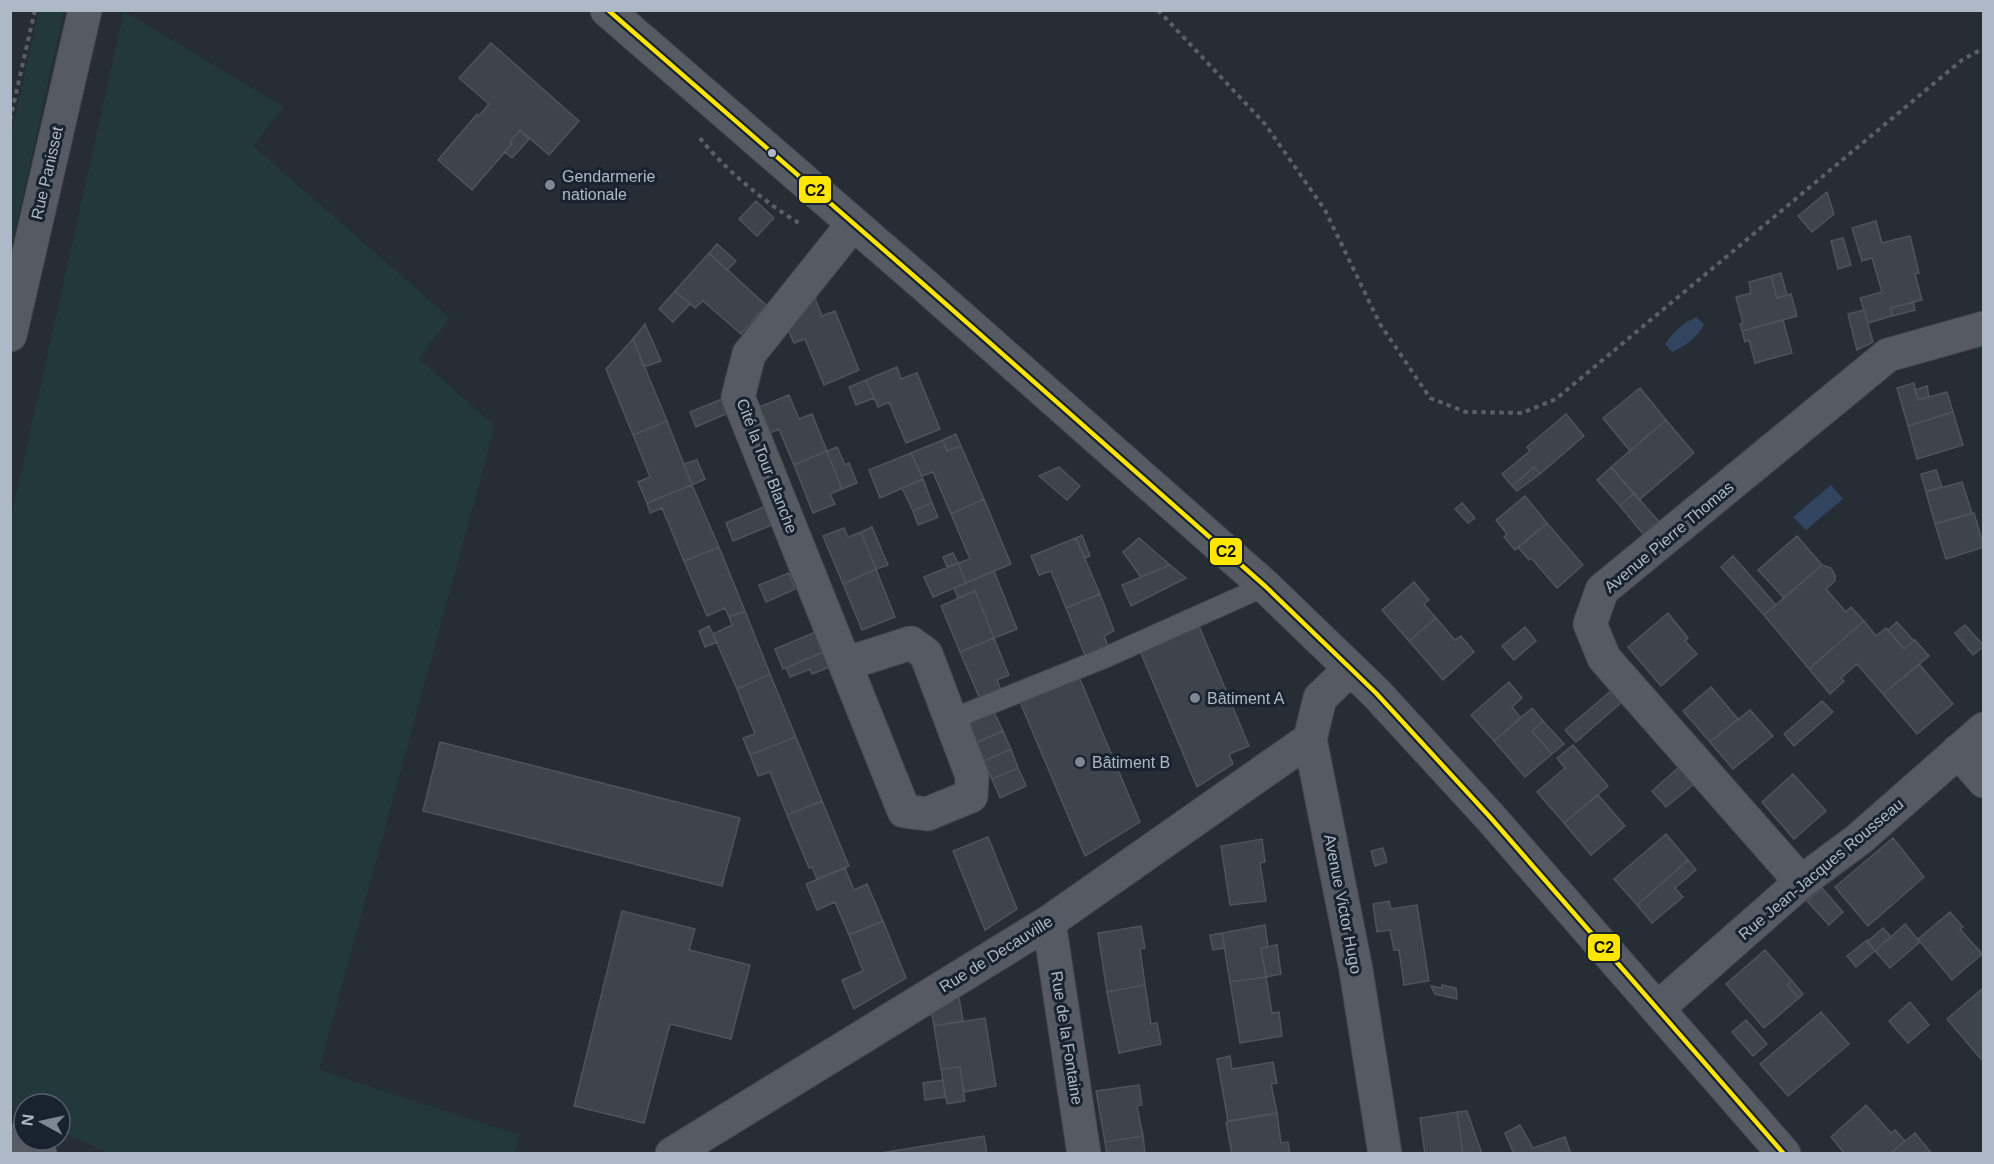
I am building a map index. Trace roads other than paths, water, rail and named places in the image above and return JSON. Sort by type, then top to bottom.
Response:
[{"type":"street","name":"Rue Panisset","points":[[10,335],[85,10]]},
{"type":"street","points":[[607,10],[1265,586],[1376,693],[1490,817],[1784,1154]]},
{"type":"street","name":"Cité la Tour Blanche","points":[[845,664],[911,643],[926,654],[972,776],[971,796],[927,814],[904,811],[845,664],[738,397],[748,354],[853,224]]},
{"type":"street","name":"Avenue Pierre Thomas","points":[[1801,882],[1604,658],[1590,624],[1602,590],[1888,355],[1983,328]]},
{"type":"street","name":"Avenue Victor Hugo","points":[[1350,669],[1320,698],[1310,739],[1356,970],[1385,1154]]},
{"type":"street","name":"Rue Jean-Jacques Rousseau","points":[[1658,1008],[1801,882],[1860,839],[1983,729]]},
{"type":"street","name":"Rue de Decauville","points":[[672,1154],[1049,922],[1310,739]]},
{"type":"street","points":[[1958,751],[1983,781]]},
{"type":"street","name":"Rue de la Fontaine","points":[[1049,922],[1084,1154]]},
{"type":"street","points":[[10,1140],[40,1154]]},
{"type":"lane","points":[[950,720],[1104,658],[1265,586]]},
{"type":"water","points":[[1697,317],[1704,325],[1701,330],[1690,341],[1672,352],[1665,344],[1679,328]]},
{"type":"water","points":[[1831,485],[1843,499],[1806,530],[1793,517]]},
{"type":"place","name":"Gendarmerie nationale","points":[[550,185]]},
{"type":"place","name":"Bâtiment A","points":[[1195,698]]},
{"type":"place","name":"Bâtiment B","points":[[1080,762]]}]
